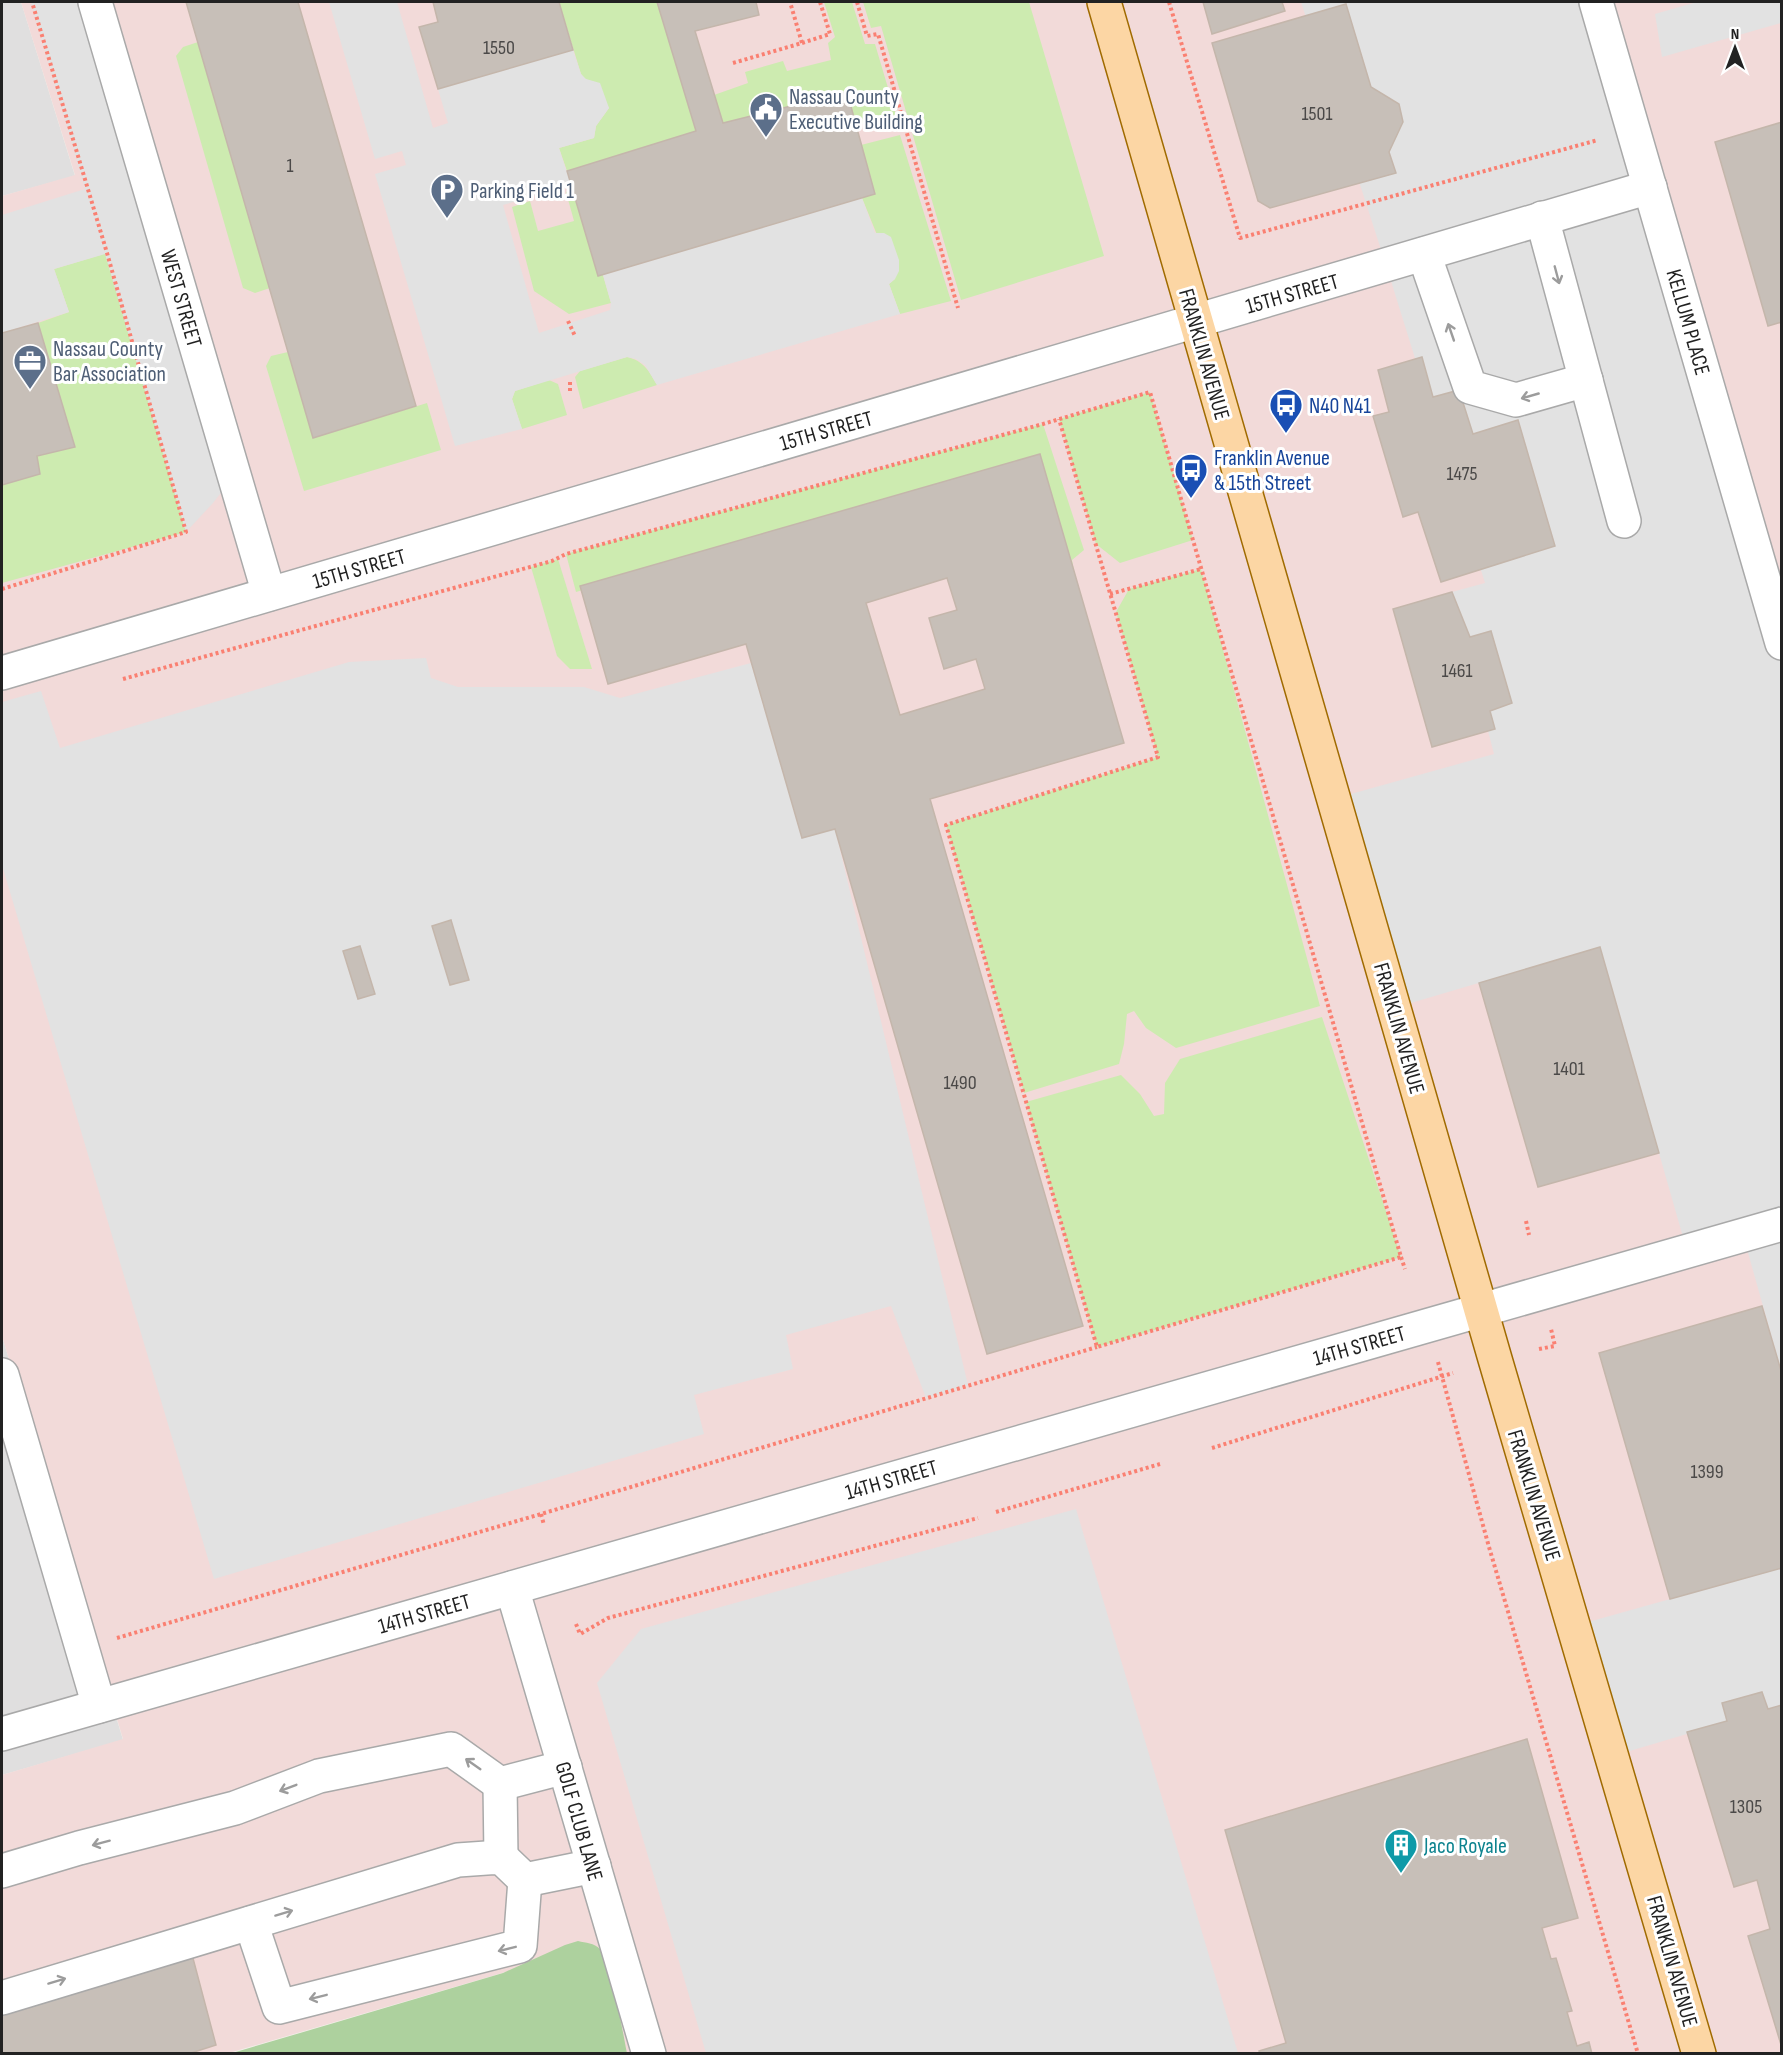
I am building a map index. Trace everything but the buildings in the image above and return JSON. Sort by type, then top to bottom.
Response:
[{"type":"main road","name":"FRANKLIN AVENUE","points":[[1104,2],[1481,1310],[1700,2054]]},
{"type":"street","name":"WEST STREET","points":[[95,2],[269,594]]},
{"type":"street","name":"KELLUM PLACE","points":[[1596,2],[1782,643]]},
{"type":"street","name":"15TH STREET","points":[[2,673],[1650,187]]},
{"type":"street","points":[[1542,218],[1624,521]]},
{"type":"street","points":[[1424,254],[1470,387],[1516,400],[1586,380]]},
{"type":"street","name":"14TH STREET","points":[[2,1734],[1782,1224]]},
{"type":"street","points":[[2,1375],[99,1706]]},
{"type":"street","name":"GOLF CLUB LANE","points":[[512,1588],[649,2054]]},
{"type":"street","points":[[2,1871],[79,1848],[235,1808],[319,1776],[451,1749],[500,1784]]},
{"type":"street","points":[[500,1784],[565,1767]]},
{"type":"street","points":[[500,1784],[501,1857],[525,1880]]},
{"type":"street","points":[[2,1998],[458,1860],[501,1857]]},
{"type":"street","points":[[525,1880],[594,1866]]},
{"type":"street","points":[[251,1923],[279,2007],[520,1946],[525,1880]]},
{"type":"path","points":[[2,589],[186,532],[107,253],[32,2]]},
{"type":"path","points":[[789,2],[802,43]]},
{"type":"path","points":[[733,63],[830,34],[820,2]]},
{"type":"path","points":[[857,2],[867,36],[878,34],[958,308]]},
{"type":"path","points":[[1169,2],[1240,238],[1633,130]]},
{"type":"path","points":[[568,321],[575,336]]},
{"type":"path","points":[[570,382],[570,391]]},
{"type":"path","points":[[114,681],[552,561],[566,554],[1150,392],[1406,1269]]},
{"type":"path","points":[[1059,419],[1158,757],[946,825],[1097,1347]]},
{"type":"path","points":[[1110,594],[1201,569]]},
{"type":"path","points":[[1526,1221],[1530,1235]]},
{"type":"path","points":[[82,1648],[541,1514],[1401,1257]]},
{"type":"path","points":[[1539,1349],[1555,1346],[1551,1329]]},
{"type":"path","points":[[1438,1362],[1489,1546],[1638,2054]]},
{"type":"path","points":[[1212,1448],[1453,1373]]},
{"type":"path","points":[[996,1512],[1160,1464]]},
{"type":"path","points":[[541,1514],[544,1525]]},
{"type":"path","points":[[576,1624],[580,1634],[608,1618],[978,1518]]},
{"type":"shaded area","points":[[2,2],[21,2],[75,176],[2,196]]},
{"type":"shaded area","points":[[21,2],[1781,2],[1781,2053],[613,2053],[584,1949],[229,2053],[2,2054],[2,1775],[123,1739],[2,1336],[2,196],[75,175]]},
{"type":"shaded area","points":[[31,2],[95,2],[234,476],[186,532],[105,254],[54,269],[69,312],[2,333],[2,215],[85,189]]},
{"type":"shaded area","name":"Parking Field 1","points":[[329,2],[397,2],[433,128],[448,123],[438,89],[573,50],[581,74],[586,79],[600,83],[609,108],[596,126],[594,138],[559,148],[571,185],[503,205],[539,333],[610,310],[611,303],[603,275],[862,198],[875,233],[884,233],[891,237],[899,260],[899,271],[889,284],[900,314],[657,385],[645,365],[636,359],[627,357],[515,391],[512,399],[522,429],[455,446],[375,174],[406,165],[402,151],[375,159]]},
{"type":"shaded area","points":[[1301,2],[1594,2],[1781,643],[1781,1223],[1687,1251],[1600,947],[1394,1008],[1333,799],[1494,754],[1452,592],[1485,583]]},
{"type":"shaded area","points":[[1697,2],[1781,2],[1781,23],[1662,57],[1655,14]]},
{"type":"shaded area","points":[[426,658],[431,678],[458,687],[584,687],[620,698],[751,663],[802,838],[835,829],[968,1385],[926,1398],[891,1306],[786,1335],[793,1369],[694,1395],[704,1434],[214,1579],[2,865],[2,702],[41,691],[60,748],[349,662]]},
{"type":"shaded area","points":[[1781,1224],[1781,1370],[1743,1235]]},
{"type":"shaded area","points":[[2,1336],[123,1740],[2,1775]]},
{"type":"shaded area","points":[[1076,1509],[1238,2053],[706,2053],[597,1683],[641,1629]]},
{"type":"shaded area","points":[[1781,1568],[1781,1706],[1613,1756],[1574,1626]]},
{"type":"green space","points":[[559,2],[657,2],[696,131],[567,171],[559,148],[594,138],[596,126],[609,108],[594,82],[585,79],[581,74]]},
{"type":"green space","points":[[824,2],[852,2],[865,44],[875,44],[896,115],[856,125],[846,92],[723,123],[714,95],[748,83],[745,72],[783,61],[787,71],[831,60],[828,43],[835,37]]},
{"type":"green space","points":[[863,2],[1029,2],[1104,256],[961,300],[881,26],[871,28]]},
{"type":"green space","points":[[198,42],[270,288],[255,293],[243,288],[176,56],[183,47]]},
{"type":"green space","points":[[900,135],[951,301],[900,314],[889,284],[895,279],[862,198],[861,145]]},
{"type":"green space","points":[[573,190],[598,275],[603,275],[611,303],[569,314],[534,291],[512,207],[530,201],[538,231],[574,221],[566,192]]},
{"type":"green space","points":[[107,253],[186,532],[2,583],[2,485],[40,474],[37,456],[74,446],[38,323],[69,312],[54,269]]},
{"type":"green space","points":[[288,352],[313,438],[427,403],[441,450],[304,491],[266,366],[271,356]]},
{"type":"green space","points":[[627,357],[642,364],[657,385],[583,409],[575,377],[580,371]]},
{"type":"green space","points":[[549,380],[558,384],[567,415],[522,429],[512,399],[515,391]]},
{"type":"green space","points":[[1150,392],[1193,540],[1120,563],[1096,544],[1059,419]]},
{"type":"green space","points":[[1043,424],[1084,550],[1072,560],[1074,571],[1040,454],[576,592],[566,554]]},
{"type":"green space","points":[[558,559],[592,669],[570,669],[557,656],[531,567]]},
{"type":"green space","points":[[1201,569],[1320,1006],[1176,1048],[1146,1028],[1134,1011],[1127,1014],[1119,1064],[1024,1093],[946,825],[1158,757],[1116,612],[1129,589]]},
{"type":"green space","points":[[1322,1017],[1401,1257],[1097,1347],[1026,1102],[1121,1075],[1140,1094],[1154,1116],[1164,1114],[1165,1083],[1180,1059]]},
{"type":"green space","points":[[578,1941],[595,1946],[604,1955],[612,1981],[627,2053],[229,2054],[503,1973]]},
{"type":"place","name":"Nassau County Executive Building","points":[[766,138]]},
{"type":"place","name":"Parking Field 1","points":[[447,219]]},
{"type":"place","name":"Nassau County Bar Association","points":[[30,390]]},
{"type":"place","name":"N40 N41","points":[[1286,434]]},
{"type":"place","name":"Franklin Avenue & 15th Street","points":[[1191,499]]},
{"type":"place","name":"Jaco Royale","points":[[1401,1874]]}]
